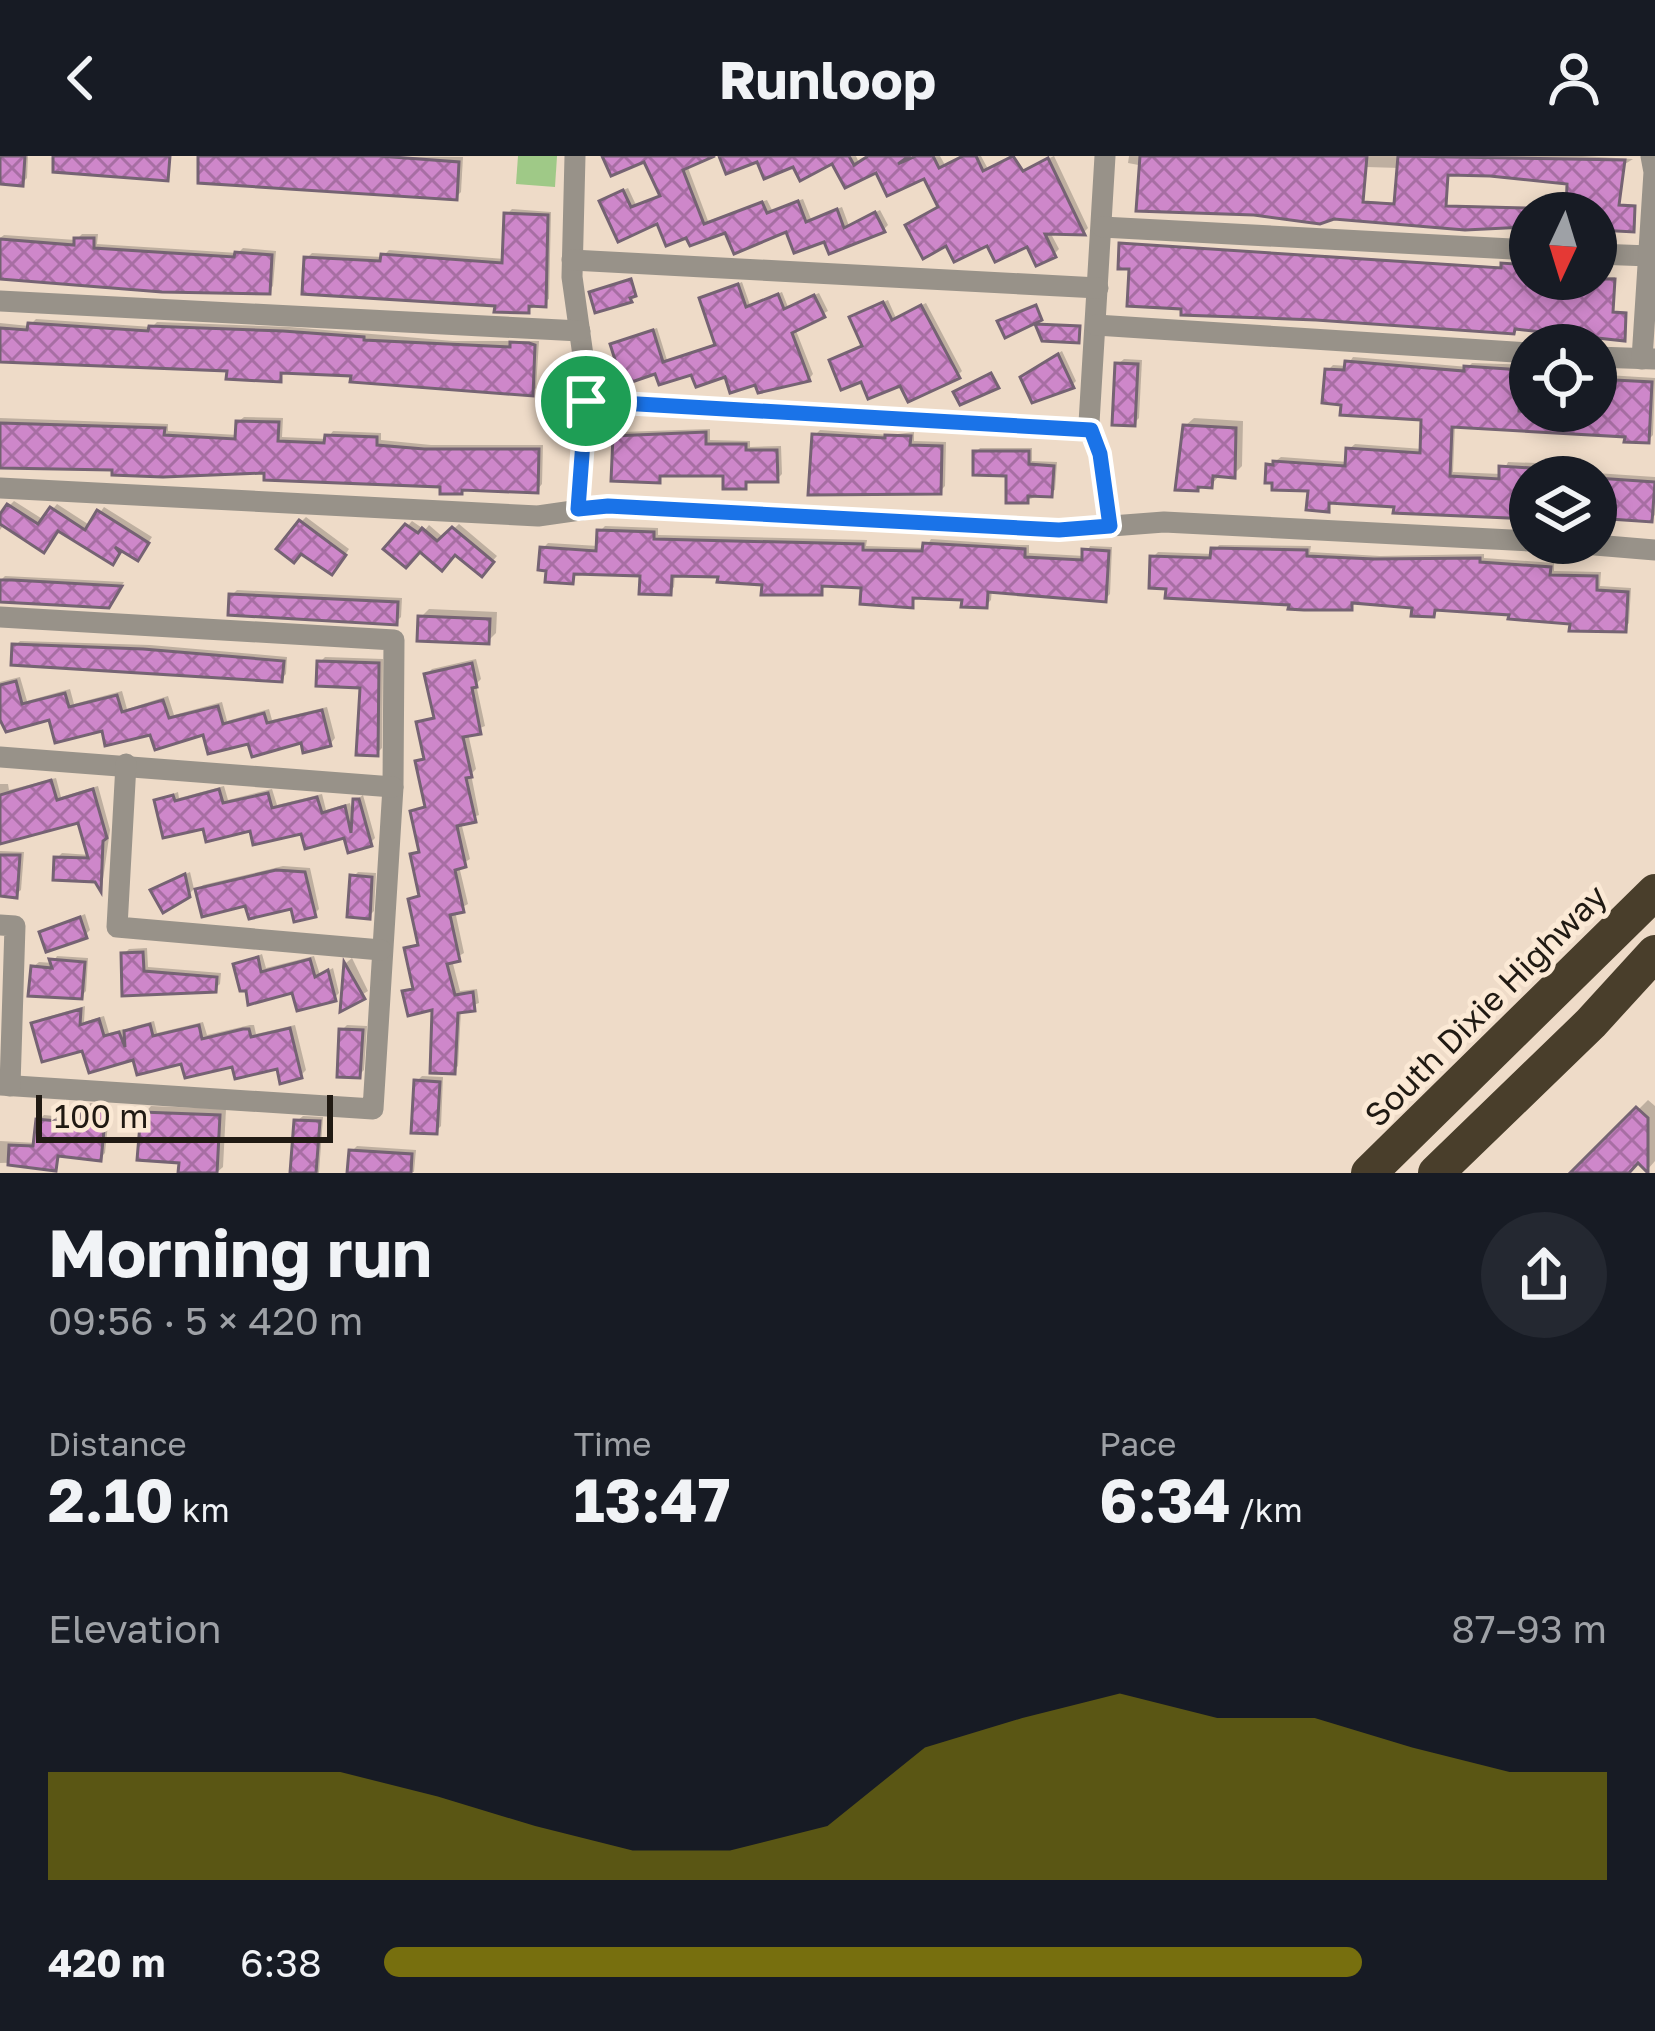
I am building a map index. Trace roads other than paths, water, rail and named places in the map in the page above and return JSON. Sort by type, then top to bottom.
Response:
[{"type":"highway","name":"South Dixie Highway","points":[[1370,1173],[1655,892]]},
{"type":"highway","points":[[1436,1173],[1591,1023],[1655,952]]},
{"type":"street","points":[[575,156],[572,260],[586,401],[578,509]]},
{"type":"street","points":[[1105,156],[1091,430],[1100,454],[1110,526]]},
{"type":"street","points":[[1617,358],[1648,359],[1651,156]]},
{"type":"street","points":[[1102,227],[1509,249]]},
{"type":"street","points":[[1617,255],[1650,256]]},
{"type":"street","points":[[572,260],[1098,288]]},
{"type":"street","points":[[0,301],[580,331]]},
{"type":"street","points":[[1096,325],[1509,352]]},
{"type":"street","points":[[586,401],[1091,430]]},
{"type":"street","points":[[0,488],[538,516],[608,506],[1059,530],[1164,522],[1509,540]]},
{"type":"street","points":[[1617,545],[1654,547]]},
{"type":"street","points":[[0,616],[394,640],[393,787],[373,1109],[5,1085],[15,926],[0,925]]},
{"type":"street","points":[[0,757],[393,787]]},
{"type":"street","points":[[126,764],[117,927],[381,950]]}]
